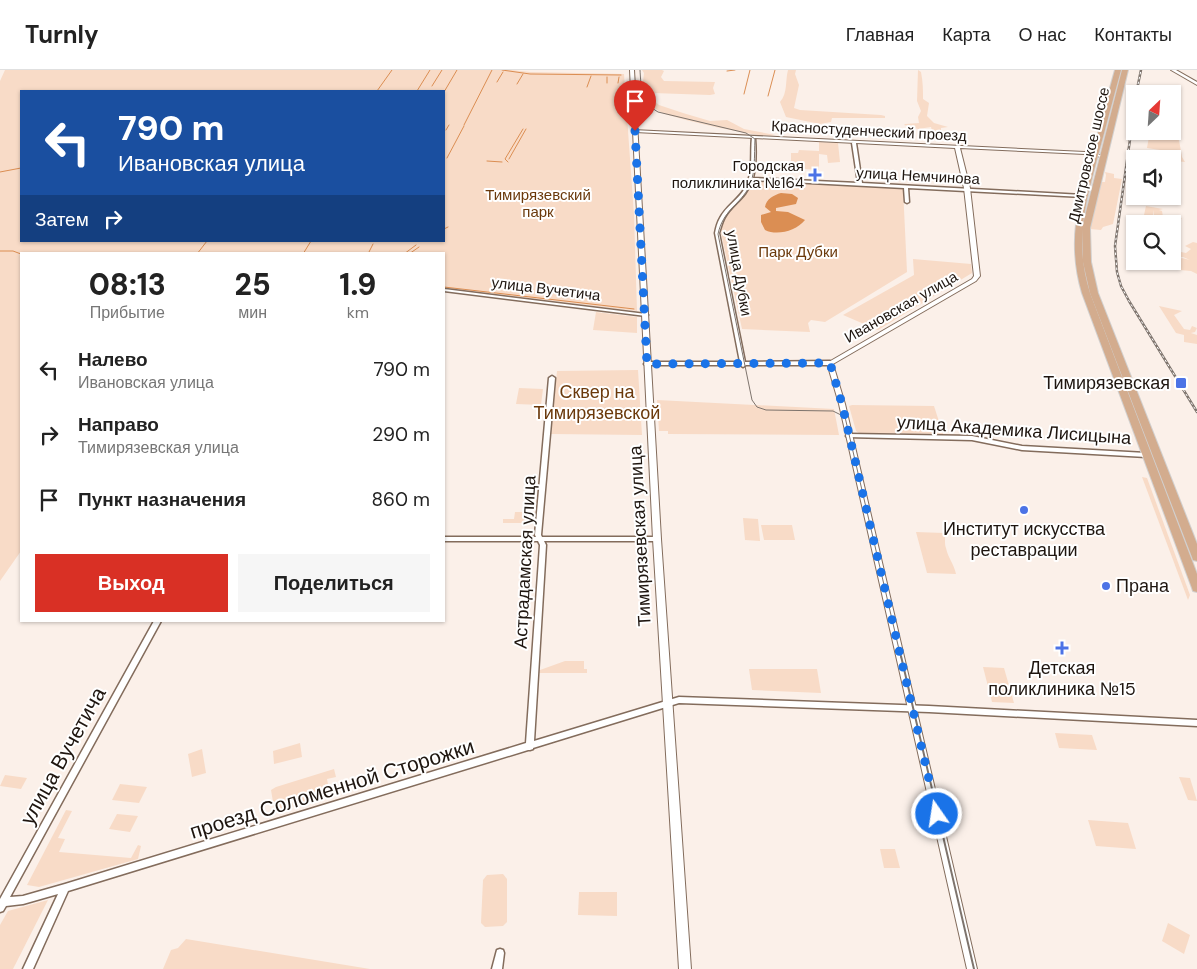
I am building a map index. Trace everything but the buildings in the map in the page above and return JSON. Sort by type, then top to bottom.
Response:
[{"type":"main road","name":"Тимирязевская улица","points":[[632,70],[647,364],[685,969]]},
{"type":"main road","name":"Дмитровское шоссе","points":[[1118,70],[1078,220],[1076,243],[1080,274],[1101,336],[1197,588]]},
{"type":"main road","name":"Дмитровское шоссе","points":[[1125,70],[1102,156],[1086,228],[1085,247],[1089,275],[1110,336],[1197,557]]},
{"type":"street","points":[[1173,70],[1197,84]]},
{"type":"street","name":"Красностуденческий проезд","points":[[635,131],[1067,152],[1102,156]]},
{"type":"street","points":[[751,179],[753,138]]},
{"type":"street","points":[[854,144],[860,184]]},
{"type":"street","name":"Ивановская улица","points":[[647,364],[830,363],[976,278],[978,274],[967,190],[957,147]]},
{"type":"street","points":[[1067,152],[1084,157],[1092,164]]},
{"type":"street","name":"улица Немчинова","points":[[751,179],[1083,196]]},
{"type":"street","name":"улица Дубки","points":[[743,364],[717,234],[719,221],[724,212],[741,196],[751,179]]},
{"type":"street","points":[[906,187],[906,202]]},
{"type":"street","name":"улица Вучетича","points":[[445,290],[646,315]]},
{"type":"street","points":[[822,359],[830,363],[841,401],[972,969]]},
{"type":"street","name":"Астрадамская улица","points":[[530,747],[543,545],[538,532],[552,378]]},
{"type":"street","name":"улица Академика Лисицына","points":[[849,436],[972,438],[1022,448],[1146,455]]},
{"type":"street","points":[[445,539],[658,539]]},
{"type":"street","name":"улица Вучетича","points":[[1,905],[157,622]]},
{"type":"street","name":"проезд Соломенной Сторожки","points":[[1,905],[65,888],[530,747],[669,702],[682,700],[912,708],[1197,723]]},
{"type":"street","points":[[28,969],[65,888]]},
{"type":"street","points":[[497,969],[500,953]]},
{"type":"green space","name":"Тимирязевский парк","points":[[5,70],[511,70],[624,74],[634,215],[637,311],[445,288],[445,252],[20,252],[20,552],[0,581],[0,81]]},
{"type":"green space","points":[[642,70],[664,71],[661,77],[664,81],[715,82],[713,88],[715,94],[710,95],[653,93],[652,99],[659,105],[710,121],[727,120],[744,129],[775,135],[756,135],[739,132],[662,113],[646,100],[643,82],[644,73]]},
{"type":"green space","points":[[788,70],[796,70],[795,74],[799,85],[794,108],[800,110],[881,115],[885,116],[885,118],[832,118],[831,122],[820,124],[786,117],[780,102],[785,91]]},
{"type":"green space","points":[[918,70],[922,76],[923,99],[929,103],[927,116],[934,123],[948,127],[941,128],[941,131],[932,131],[931,127],[918,129],[904,125],[919,123],[918,117],[921,111],[917,101]]},
{"type":"green space","points":[[1148,140],[1179,140],[1181,150],[1160,150],[1147,148]]},
{"type":"green space","points":[[819,142],[838,143],[840,162],[828,163],[827,155],[819,154],[819,170],[791,168],[791,153],[798,153],[799,150],[819,151]]},
{"type":"green space","points":[[1105,172],[1114,174],[1114,178],[1122,179],[1113,224],[1103,227],[1101,230],[1090,229],[1101,182],[1105,182]]},
{"type":"green space","name":"Парк Дубки","points":[[753,181],[903,188],[907,272],[825,322],[811,320],[808,323],[810,332],[742,329],[721,233],[721,221]]},
{"type":"green space","points":[[1146,206],[1163,209],[1159,210],[1162,211],[1163,215],[1154,215],[1153,210],[1153,215],[1144,215]]},
{"type":"green space","points":[[1193,242],[1197,243],[1197,274],[1191,271],[1180,270],[1181,258],[1190,260],[1181,257],[1181,252],[1186,253],[1191,249],[1185,246]]},
{"type":"green space","name":"Парк Дубки","points":[[913,259],[971,264],[972,273],[878,330],[843,315],[914,275]]},
{"type":"green space","points":[[1159,306],[1182,311],[1174,315],[1184,329],[1190,330],[1192,326],[1197,328],[1195,332],[1191,333],[1197,335],[1197,344],[1184,342],[1184,335],[1176,333]]},
{"type":"green space","points":[[596,312],[637,317],[637,333],[593,330]]},
{"type":"green space","name":"Сквер на Тимирязевской","points":[[638,370],[642,435],[551,434],[557,371]]},
{"type":"green space","points":[[519,388],[543,389],[541,405],[516,404]]},
{"type":"green space","points":[[657,400],[834,409],[839,435],[668,434],[668,431],[659,431]]},
{"type":"green space","points":[[849,406],[934,406],[943,434],[859,433],[856,431]]},
{"type":"green space","points":[[1142,477],[1147,478],[1190,595],[1188,600]]},
{"type":"green space","points":[[515,512],[535,512],[534,523],[503,523],[503,519],[514,519]]},
{"type":"green space","points":[[743,518],[758,519],[760,541],[745,540]]},
{"type":"green space","points":[[761,525],[792,525],[795,540],[764,540]]},
{"type":"green space","points":[[916,532],[944,533],[947,552],[956,574],[927,573]]},
{"type":"green space","points":[[565,661],[584,661],[584,669],[587,669],[587,673],[539,673],[540,670]]},
{"type":"green space","points":[[983,667],[1004,668],[1014,703],[992,702]]},
{"type":"green space","points":[[749,669],[817,669],[821,693],[752,690]]},
{"type":"green space","points":[[1055,733],[1092,735],[1097,750],[1059,748]]},
{"type":"green space","points":[[300,743],[302,757],[274,764],[273,751]]},
{"type":"green space","points":[[202,749],[206,773],[192,777],[188,754]]},
{"type":"green space","points":[[334,769],[336,777],[327,779],[330,795],[279,811],[274,808],[271,790]]},
{"type":"green space","points":[[5,775],[27,778],[21,789],[0,786]]},
{"type":"green space","points":[[1179,777],[1190,778],[1197,801],[1188,800]]},
{"type":"green space","points":[[120,784],[147,787],[139,803],[112,800]]},
{"type":"green space","points":[[66,810],[72,811],[58,838],[65,839],[59,852],[131,858],[138,845],[141,846],[138,859],[39,887],[27,885]]},
{"type":"green space","points":[[117,814],[138,816],[130,832],[109,829]]},
{"type":"green space","points":[[1088,820],[1128,823],[1136,849],[1096,846]]},
{"type":"green space","points":[[880,849],[895,849],[900,868],[884,868]]},
{"type":"green space","points":[[503,874],[507,879],[507,922],[503,926],[485,927],[481,923],[483,880],[487,875]]},
{"type":"green space","points":[[579,892],[617,892],[617,916],[578,915]]},
{"type":"green space","points":[[48,900],[13,969],[0,969],[0,925],[8,911]]},
{"type":"green space","points":[[1168,923],[1190,935],[1184,954],[1162,941]]},
{"type":"green space","points":[[186,939],[370,969],[163,969],[171,950],[178,948]]},
{"type":"shaded area","points":[[781,193],[792,194],[798,198],[796,204],[776,208],[776,211],[788,212],[805,220],[792,230],[770,232],[765,230],[761,222],[761,215],[771,212],[765,207],[767,202],[773,196]]},
{"type":"waterway","points":[[378,90],[392,70]]},
{"type":"waterway","points":[[418,90],[430,70]]},
{"type":"waterway","points":[[432,86],[442,70]]},
{"type":"waterway","points":[[445,90],[457,70]]},
{"type":"waterway","points":[[464,125],[492,70]]},
{"type":"waterway","points":[[502,70],[530,74],[621,75]]},
{"type":"waterway","points":[[727,71],[735,70]]},
{"type":"waterway","points":[[744,94],[750,70]]},
{"type":"waterway","points":[[768,96],[775,70]]},
{"type":"waterway","points":[[497,82],[503,72]]},
{"type":"waterway","points":[[517,84],[523,74]]},
{"type":"waterway","points":[[587,87],[591,76]]},
{"type":"waterway","points":[[607,77],[607,83]]},
{"type":"waterway","points":[[618,83],[619,77]]},
{"type":"waterway","points":[[446,130],[449,125]]},
{"type":"waterway","points":[[447,158],[464,126]]},
{"type":"waterway","points":[[508,162],[505,159],[523,129]]},
{"type":"waterway","points":[[509,159],[526,129]]},
{"type":"waterway","points":[[487,161],[502,162]]},
{"type":"waterway","points":[[0,172],[20,168]]},
{"type":"waterway","points":[[199,252],[206,242]]},
{"type":"waterway","points":[[304,252],[310,242]]},
{"type":"waterway","points":[[369,252],[373,244]]},
{"type":"waterway","points":[[407,252],[416,245]]},
{"type":"waterway","points":[[412,252],[419,247]]},
{"type":"waterway","points":[[0,251],[13,251],[20,254]]},
{"type":"waterway","points":[[445,287],[634,309]]},
{"type":"tram line","points":[[640,70],[645,99],[658,112],[746,133],[755,139],[751,183],[744,195],[723,220],[718,234],[752,400],[757,407],[766,410],[833,411],[845,417],[901,658]]},
{"type":"tram line","points":[[901,656],[974,969]]},
{"type":"railway","points":[[1138,85],[1141,70]]},
{"type":"railway","points":[[1130,140],[1115,246],[1117,272],[1121,286],[1129,301],[1197,412]]},
{"type":"place","name":"Городская поликлиника №164","points":[[815,175]]},
{"type":"place","name":"Тимирязевская","points":[[1181,383]]},
{"type":"place","name":"Институт искусства реставрации","points":[[1024,510]]},
{"type":"place","name":"Прана","points":[[1106,586]]},
{"type":"place","name":"Детская поликлиника №15","points":[[1062,648]]},
{"type":"route","points":[[635,131],[646,315],[647,364],[830,363],[842,404],[937,814]]}]
